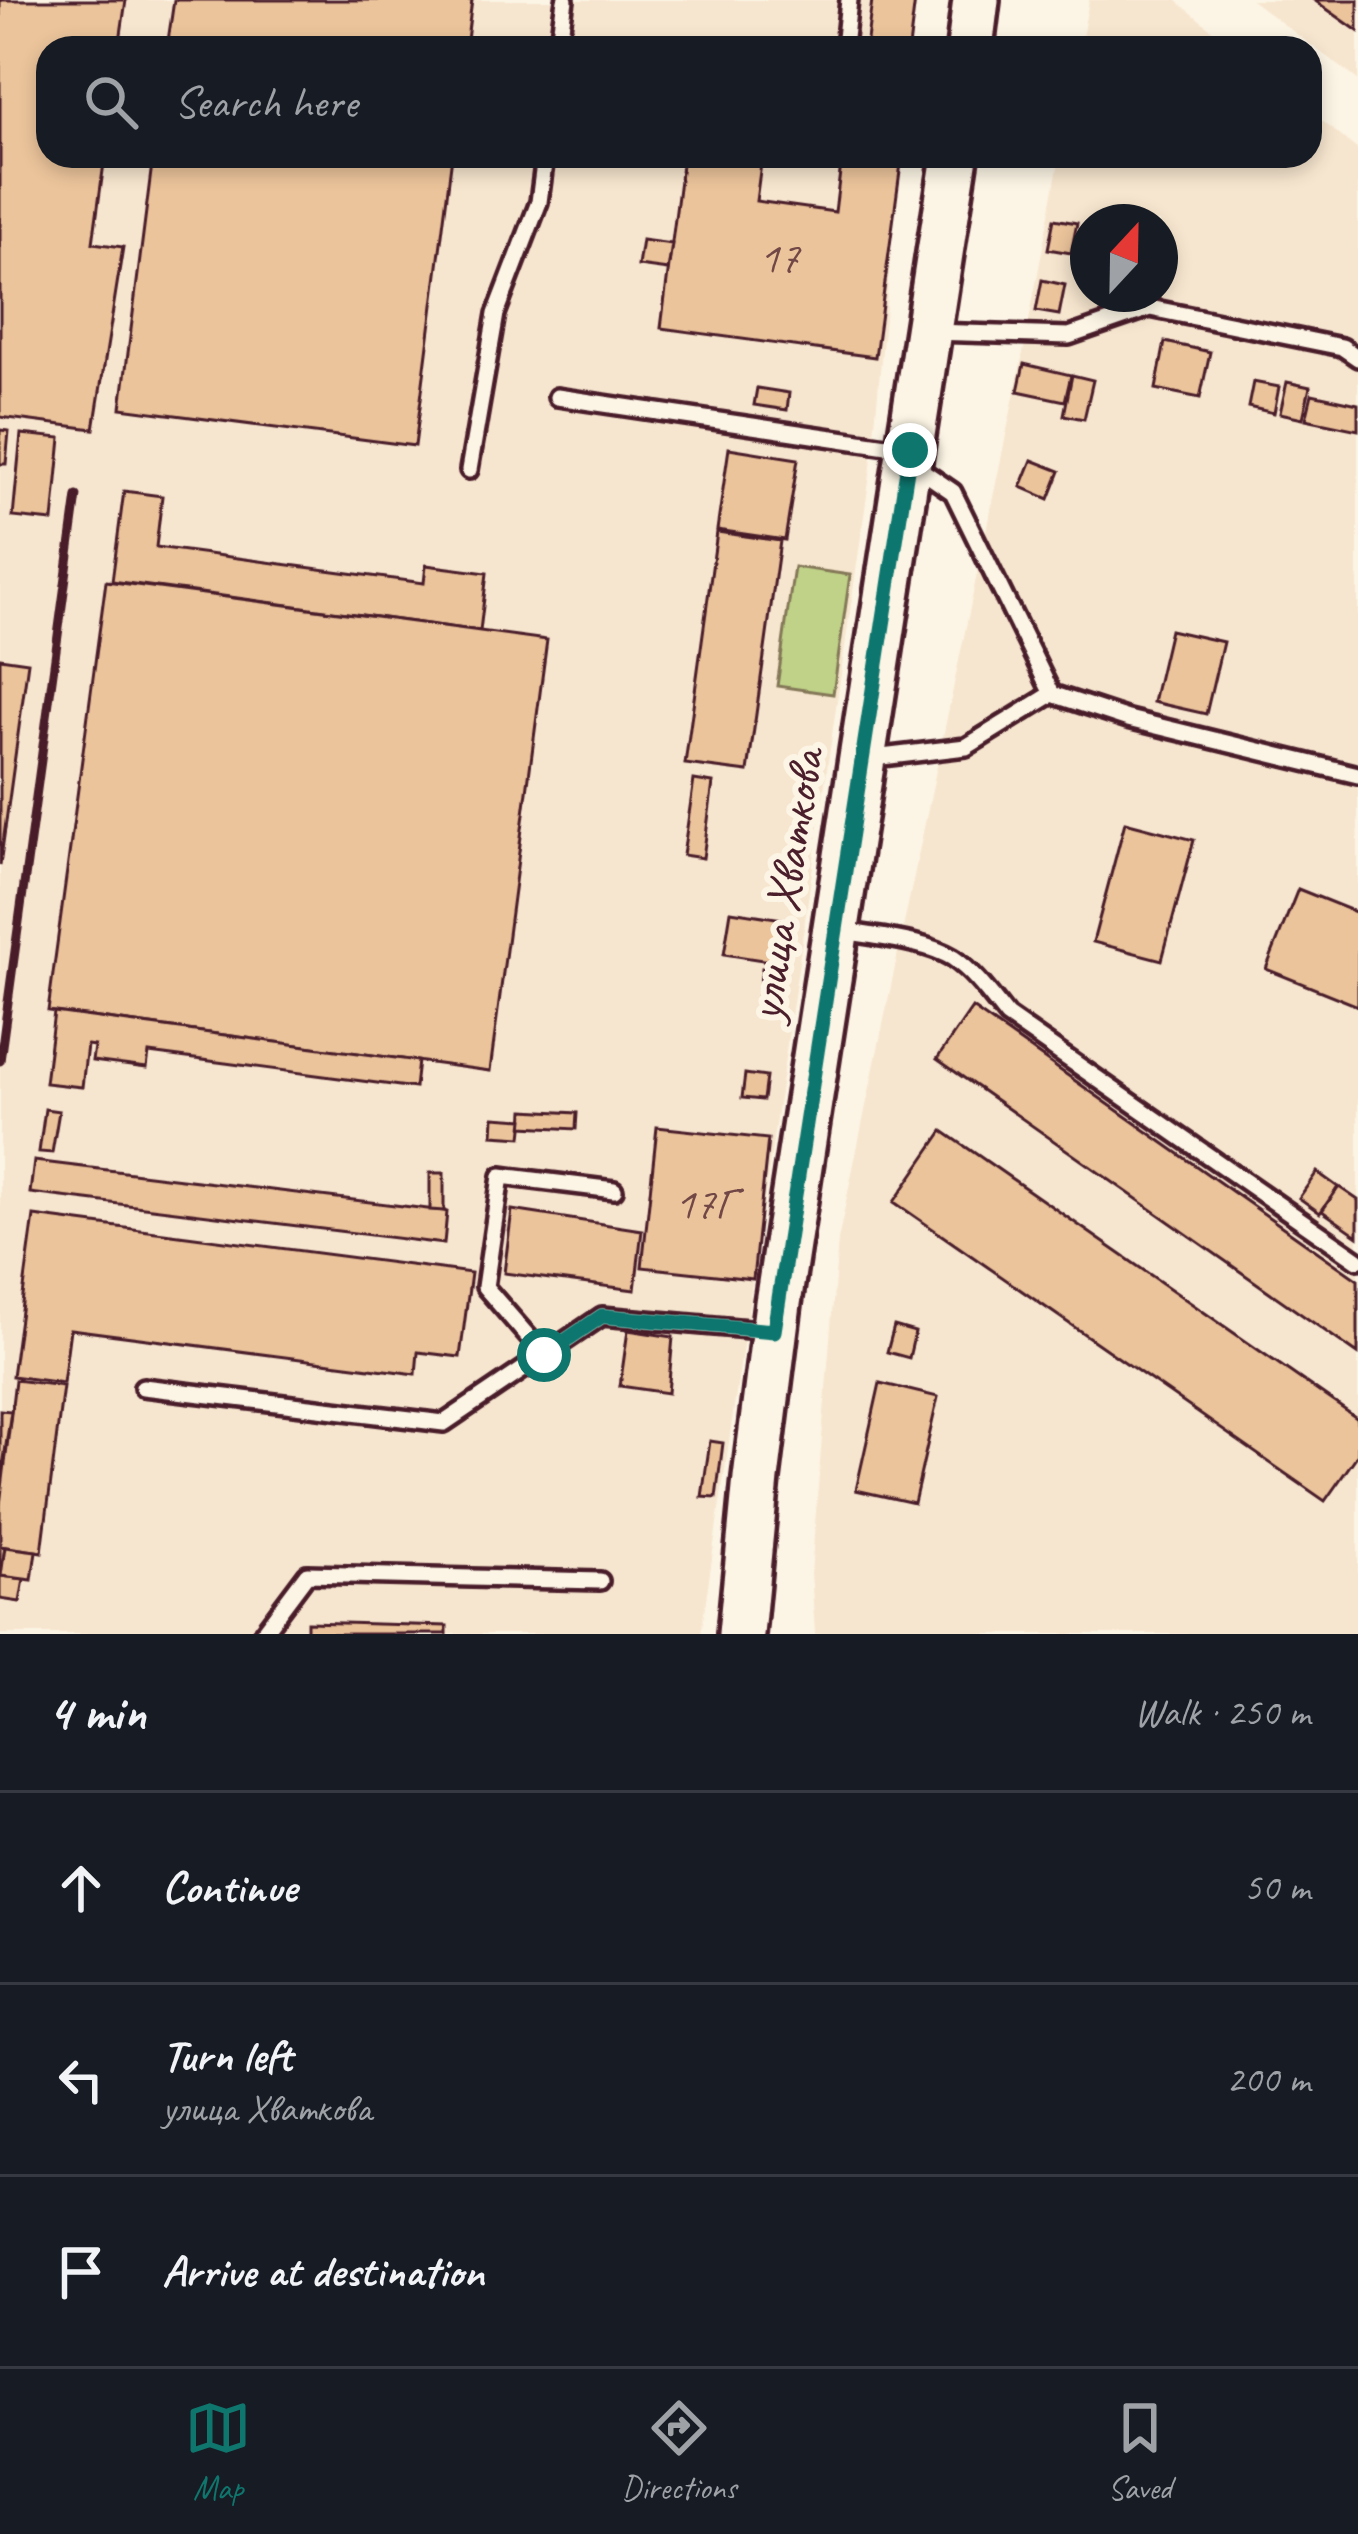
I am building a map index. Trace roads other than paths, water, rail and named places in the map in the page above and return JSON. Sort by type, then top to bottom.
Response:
[{"type":"street","points":[[972,36],[976,0]]},
{"type":"street","name":"улица Хваткова","points":[[741,1634],[774,1331],[953,168]]},
{"type":"lane","points":[[560,36],[565,0]]},
{"type":"lane","points":[[845,36],[849,0]]},
{"type":"lane","points":[[469,470],[496,314],[539,202],[543,168]]},
{"type":"lane","points":[[928,332],[1069,336],[1150,308],[1342,347],[1358,358]]},
{"type":"lane","points":[[557,397],[909,456],[953,492],[1052,694],[1128,719],[1358,776]]},
{"type":"lane","points":[[862,759],[966,747],[1052,694]]},
{"type":"lane","points":[[836,929],[928,948],[954,959],[1007,1016],[1358,1260]]},
{"type":"lane","points":[[544,1355],[485,1287],[501,1176],[614,1190]]},
{"type":"lane","points":[[143,1387],[444,1423],[602,1316],[774,1331]]},
{"type":"lane","points":[[262,1634],[307,1574],[600,1581]]},
{"type":"railway","points":[[0,1061],[77,496]]}]
